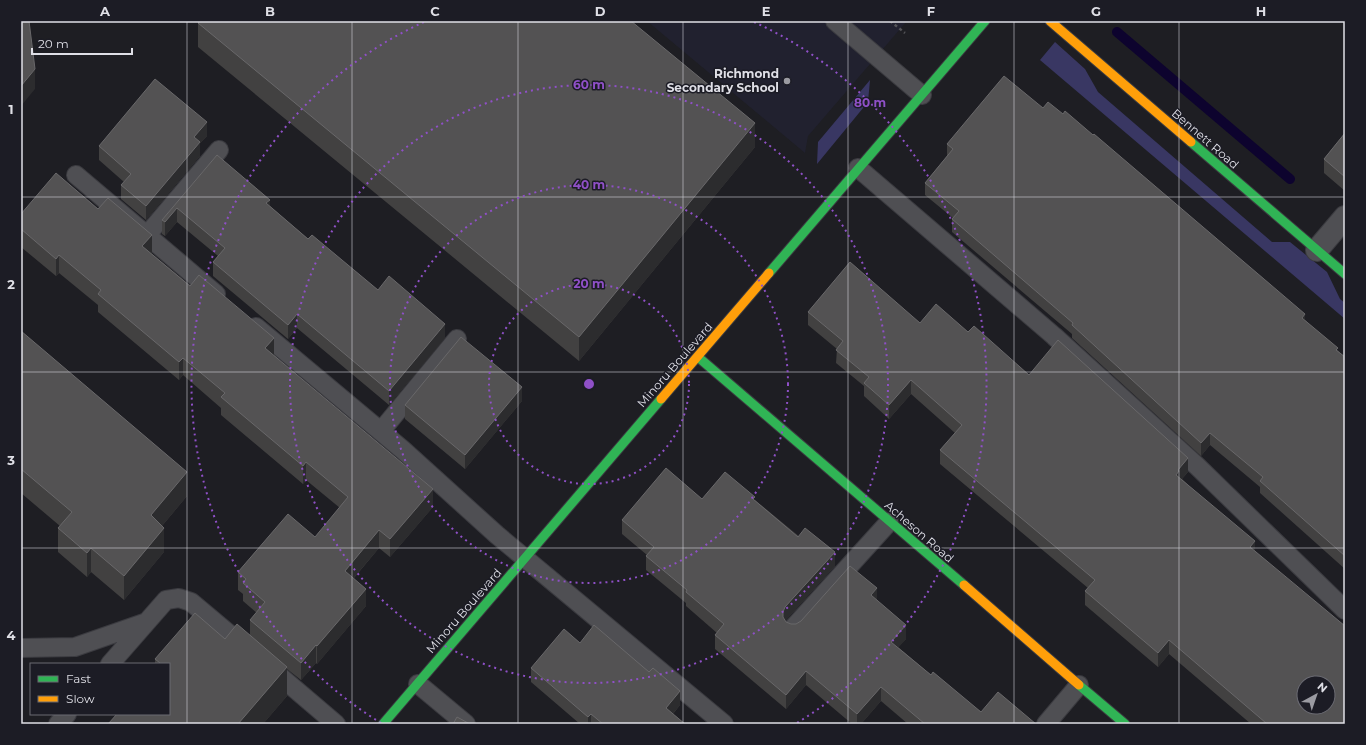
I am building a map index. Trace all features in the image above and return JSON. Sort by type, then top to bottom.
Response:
[{"type":"street","name":"Minoru Boulevard","points":[[383,724],[985,21]]},
{"type":"street","name":"Bennett Road","points":[[1050,21],[1345,274]]},
{"type":"street","points":[[1317,250],[1345,217]]},
{"type":"street","name":"Acheson Road","points":[[698,357],[1125,724]]},
{"type":"lane","points":[[834,21],[922,94]]},
{"type":"lane","points":[[147,235],[219,150]]},
{"type":"lane","points":[[858,168],[1054,336],[1197,466],[1345,610]]},
{"type":"lane","points":[[76,175],[381,431],[497,535],[724,724]]},
{"type":"lane","points":[[381,431],[457,339]]},
{"type":"lane","points":[[793,628],[889,522]]},
{"type":"lane","points":[[111,663],[166,600],[178,598],[191,602],[336,724]]},
{"type":"lane","points":[[21,648],[75,646],[146,622]]},
{"type":"lane","points":[[418,684],[466,724]]},
{"type":"lane","points":[[1046,724],[1079,685]]},
{"type":"lane","points":[[58,724],[66,715]]},
{"type":"path","points":[[890,21],[905,33]]},
{"type":"shaded area","name":"Richmond Secondary School","points":[[647,21],[907,21],[808,136],[805,153]]},
{"type":"shaded area","points":[[1055,42],[1085,69],[1098,92],[1272,242],[1290,242],[1327,272],[1340,299],[1345,303],[1345,319],[1040,60]]},
{"type":"shaded area","points":[[870,80],[868,102],[817,164],[818,142]]},
{"type":"building","points":[[21,21],[29,21],[35,69],[21,86]]},
{"type":"building","points":[[200,21],[631,21],[755,123],[579,337],[198,23]]},
{"type":"building","points":[[1004,76],[1043,108],[1048,102],[1063,114],[1065,111],[1093,135],[1094,134],[1305,314],[1302,318],[1338,348],[1336,350],[1345,357],[1345,556],[1260,481],[1263,477],[1210,433],[1201,443],[1072,325],[1073,323],[952,219],[959,211],[925,183],[953,149],[947,144]]},
{"type":"building","points":[[155,79],[207,122],[194,137],[200,142],[146,206],[121,185],[131,174],[99,146]]},
{"type":"building","points":[[1345,133],[1345,177],[1324,159]]},
{"type":"building","points":[[217,155],[270,200],[266,203],[308,239],[312,235],[378,290],[389,276],[445,324],[389,391],[297,314],[288,325],[213,262],[225,248],[177,208],[165,222],[162,220]]},
{"type":"building","points":[[56,173],[98,209],[108,198],[152,235],[142,246],[190,286],[199,275],[274,338],[265,348],[433,489],[390,539],[379,530],[345,571],[366,589],[301,663],[250,620],[265,602],[243,583],[246,579],[238,572],[288,514],[315,537],[348,497],[306,462],[303,466],[221,397],[225,393],[183,358],[179,362],[98,294],[101,290],[59,255],[56,259],[21,229],[21,214]]},
{"type":"building","points":[[850,262],[920,323],[936,304],[968,332],[974,326],[1029,375],[1058,340],[1188,458],[1178,470],[1179,471],[1176,475],[1255,541],[1250,547],[1345,626],[1345,724],[1266,724],[1169,640],[1158,653],[1085,591],[1095,580],[940,450],[962,425],[911,380],[889,405],[864,383],[869,377],[836,350],[843,341],[808,312]]},
{"type":"building","points":[[21,331],[187,472],[151,515],[164,528],[124,576],[91,548],[87,553],[58,528],[72,512],[21,469]]},
{"type":"building","points":[[461,337],[522,387],[465,455],[405,405]]},
{"type":"building","points":[[666,468],[702,499],[725,472],[755,497],[753,499],[798,537],[805,528],[835,552],[785,607],[783,617],[786,622],[796,624],[801,621],[850,566],[877,588],[871,595],[906,625],[891,642],[931,675],[933,672],[981,712],[998,692],[1036,724],[925,724],[881,687],[857,714],[806,671],[786,695],[715,635],[724,624],[686,592],[687,590],[646,556],[654,547],[622,520]]},
{"type":"building","points":[[195,613],[225,639],[237,624],[287,667],[238,724],[108,724],[116,715],[170,715],[170,663],[160,663],[155,659]]},
{"type":"building","points":[[594,625],[649,672],[653,668],[680,691],[666,708],[685,724],[603,724],[591,714],[588,717],[531,668],[564,629],[580,643]]},
{"type":"building","points":[[457,717],[470,724],[453,724]]},
{"type":"waterway","points":[[1117,32],[1290,179]]},
{"type":"traffic: fast","points":[[769,273],[985,21]]},
{"type":"traffic: fast","points":[[1191,142],[1345,274]]},
{"type":"traffic: fast","points":[[698,357],[964,585]]},
{"type":"traffic: fast","points":[[383,724],[661,399]]},
{"type":"traffic: fast","points":[[1079,685],[1125,724]]},
{"type":"traffic: slow","points":[[1050,21],[1191,142]]},
{"type":"traffic: slow","points":[[661,399],[769,273]]},
{"type":"traffic: slow","points":[[964,585],[1079,685]]},
{"type":"place","name":"Richmond Secondary School","points":[[787,81]]}]
